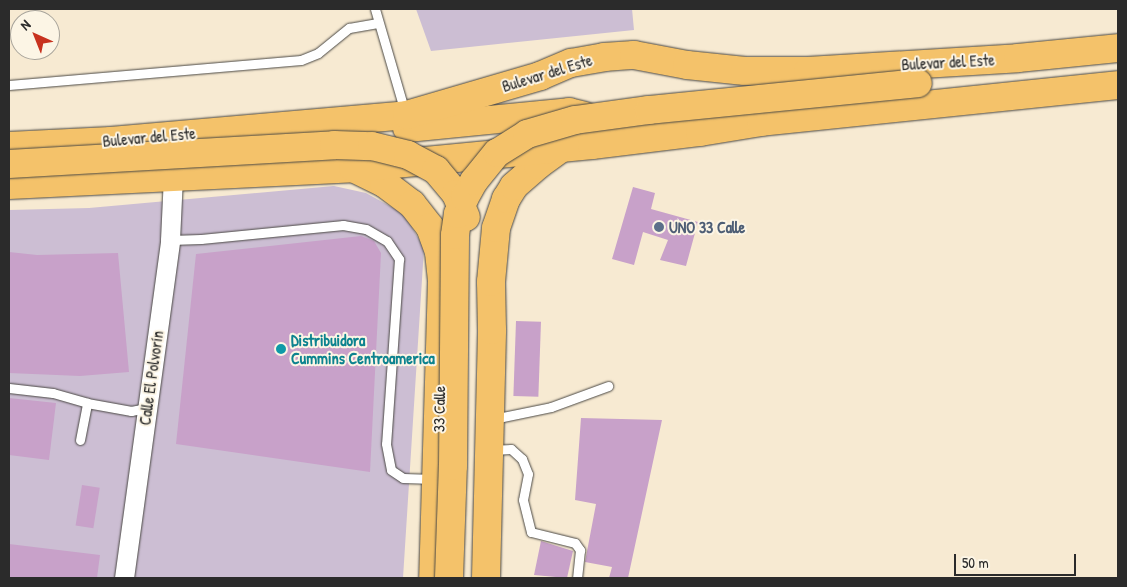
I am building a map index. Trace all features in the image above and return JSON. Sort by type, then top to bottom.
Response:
[{"type":"main road","name":"Bulevar del Este","points":[[9,146],[111,140],[406,116],[540,76],[571,63],[604,56],[634,55],[688,65],[745,71],[808,71],[1018,58],[1118,48]]},
{"type":"main road","points":[[449,578],[454,456],[456,235],[458,214],[474,181],[497,153],[526,134],[575,120],[649,110],[918,83],[956,77],[1018,58]]},
{"type":"main road","points":[[9,185],[353,168],[596,145],[771,121],[1118,86]]},
{"type":"main road","points":[[330,122],[377,131],[576,112],[588,119],[596,145]]},
{"type":"main road","points":[[9,164],[354,144],[394,150],[425,162],[436,170],[456,194],[464,211],[471,242],[472,428],[468,578]]},
{"type":"main road","points":[[486,578],[492,330],[491,282],[496,228],[506,199],[524,176],[561,148]]},
{"type":"main road","name":"33 Calle","points":[[353,168],[384,183],[412,204],[430,227],[436,239],[442,265],[437,479],[432,578]]},
{"type":"main road","points":[[442,281],[491,282]]},
{"type":"street","name":"Calle El Polvorín","points":[[124,578],[170,240],[173,176]]},
{"type":"lane","points":[[375,9],[406,116]]},
{"type":"lane","points":[[9,85],[300,60],[318,53],[349,28],[378,23]]},
{"type":"lane","points":[[170,240],[201,239],[343,225],[366,229],[387,241],[399,259],[386,444],[391,470],[403,478],[437,479]]},
{"type":"lane","points":[[490,419],[550,407],[608,386]]},
{"type":"lane","points":[[9,388],[53,393],[88,403],[131,411],[146,408]]},
{"type":"lane","points":[[80,440],[88,403]]},
{"type":"lane","points":[[489,450],[511,449],[522,459],[528,474],[523,500],[531,532],[574,543],[580,550],[577,578]]},
{"type":"shaded area","points":[[416,9],[632,9],[634,30],[431,51]]},
{"type":"shaded area","points":[[334,186],[366,193],[404,214],[424,248],[403,578],[9,578],[9,210],[89,208]]},
{"type":"building","name":"UNO 33 Calle","points":[[633,187],[655,193],[651,209],[698,222],[686,266],[660,260],[668,240],[643,232],[634,265],[612,259]]},
{"type":"building","name":"Distribuidora Cummins Centroamerica","points":[[361,236],[374,241],[381,253],[370,472],[176,444],[196,254]]},
{"type":"building","points":[[9,252],[37,255],[118,253],[129,372],[80,376],[9,373]]},
{"type":"building","points":[[516,321],[541,322],[538,397],[513,396]]},
{"type":"building","points":[[9,398],[56,403],[49,460],[9,455]]},
{"type":"building","points":[[581,418],[662,420],[628,578],[609,578],[612,567],[585,562],[596,504],[575,500]]},
{"type":"building","points":[[82,485],[100,488],[93,528],[76,525]]},
{"type":"building","points":[[541,541],[573,551],[567,578],[534,575]]},
{"type":"building","points":[[9,544],[100,555],[97,578],[9,578]]},
{"type":"place","name":"UNO 33 Calle","points":[[659,227]]},
{"type":"place","name":"Distribuidora Cummins Centroamerica","points":[[281,349]]}]
